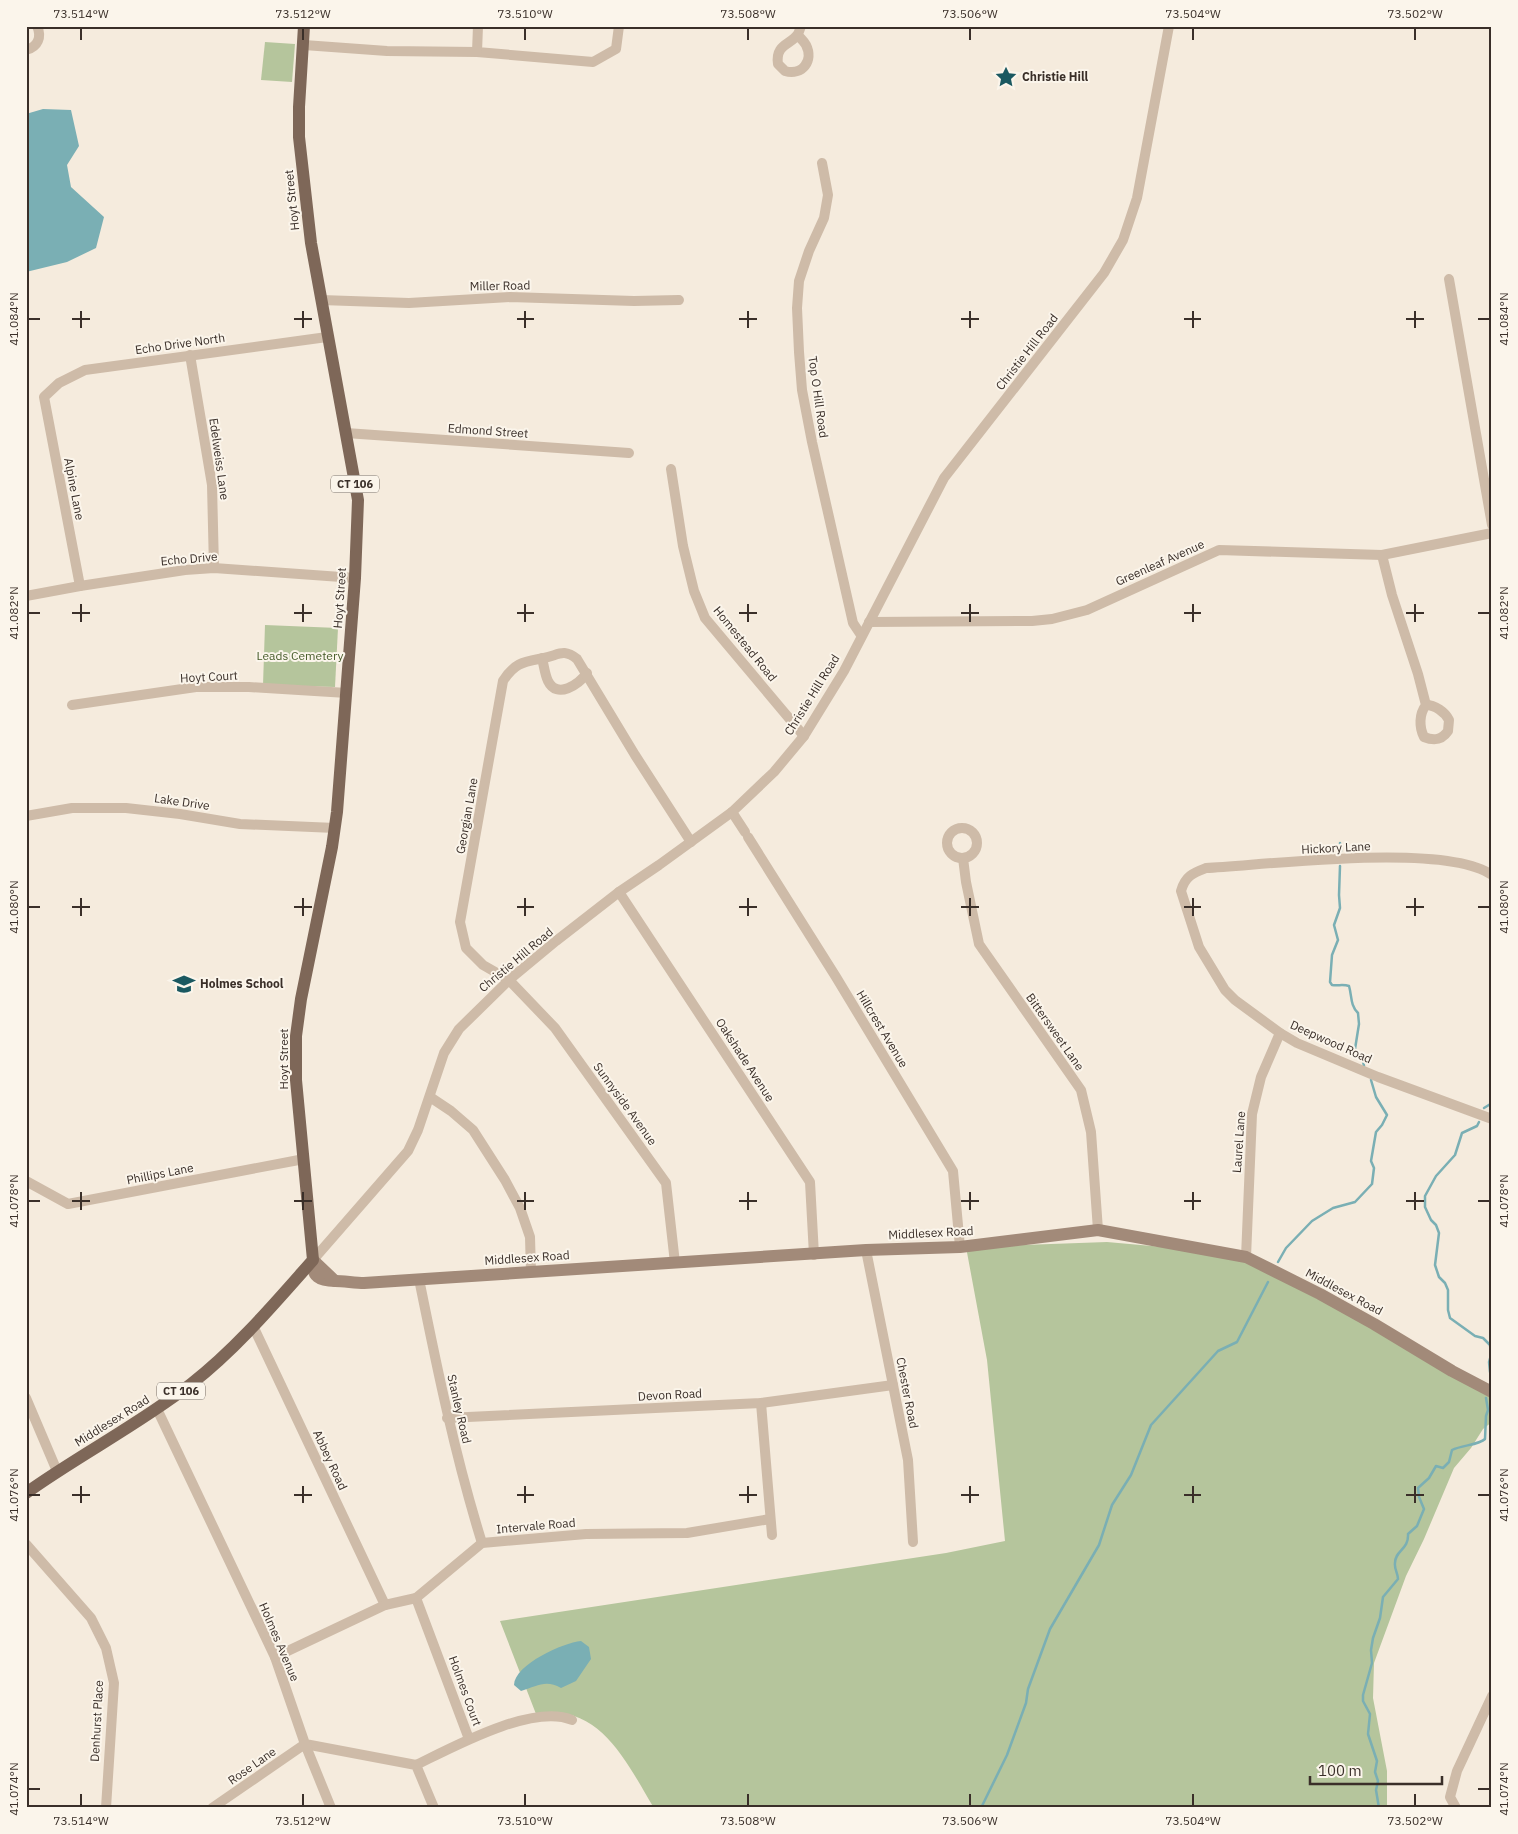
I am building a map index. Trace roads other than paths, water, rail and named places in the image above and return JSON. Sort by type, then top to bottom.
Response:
[{"type":"main road","name":"Hoyt Street","points":[[304,26],[299,107],[300,137],[311,243],[358,500],[347,694],[335,828],[301,999],[296,1036],[295,1065],[313,1260]]},
{"type":"main road","name":"Middlesex Road","points":[[26,1493],[56,1471],[157,1409],[209,1369],[253,1326],[313,1260]]},
{"type":"street","points":[[26,50],[33,47],[38,40],[39,32],[37,26]]},
{"type":"street","points":[[477,52],[478,26]]},
{"type":"street","points":[[304,45],[387,51],[477,52],[593,62],[616,49],[619,26]]},
{"type":"street","name":"Christie Hill Road","points":[[313,1260],[408,1151],[418,1130],[444,1053],[459,1029],[509,980],[619,892],[732,812],[774,772],[804,736],[844,671],[944,478],[1104,273],[1122,240],[1136,198],[1169,26]]},
{"type":"street","name":"Top O Hill Road","points":[[822,163],[828,195],[824,218],[809,251],[799,281],[796,308],[802,390],[853,623],[861,635]]},
{"type":"street","points":[[1449,279],[1492,525]]},
{"type":"street","name":"Miller Road","points":[[322,300],[409,302],[510,297],[634,301],[679,300]]},
{"type":"street","name":"Echo Drive North","points":[[44,397],[59,383],[85,370],[327,337]]},
{"type":"street","name":"Edelweiss Lane","points":[[190,355],[212,486],[214,568]]},
{"type":"street","name":"Alpine Lane","points":[[44,397],[80,586]]},
{"type":"street","name":"Edmond Street","points":[[346,433],[629,453]]},
{"type":"street","name":"Homestead Road","points":[[671,469],[683,546],[694,591],[705,618],[804,736]]},
{"type":"street","name":"Greenleaf Avenue","points":[[869,622],[1032,621],[1052,619],[1086,610],[1219,550],[1382,555],[1492,534]]},
{"type":"street","points":[[1382,555],[1392,596],[1418,674],[1426,705]]},
{"type":"street","name":"Echo Drive","points":[[26,596],[185,570],[214,568],[355,578]]},
{"type":"street","name":"Georgian Lane","points":[[509,980],[483,965],[466,948],[460,922],[504,680],[512,669],[523,662],[562,652],[570,654],[577,659],[635,755],[691,842]]},
{"type":"street","points":[[542,658],[548,682],[559,690],[570,688],[587,673]]},
{"type":"street","name":"Hoyt Court","points":[[72,705],[196,688],[249,688],[347,694]]},
{"type":"street","name":"Lake Drive","points":[[26,816],[72,808],[126,808],[180,814],[240,824],[335,828]]},
{"type":"street","name":"Hillcrest Avenue","points":[[732,812],[836,977],[953,1172],[960,1247]]},
{"type":"street","name":"Bittersweet Lane","points":[[963,858],[966,882],[980,944],[1081,1090],[1091,1132],[1098,1230]]},
{"type":"street","name":"Hickory Lane","points":[[1183,882],[1192,873],[1206,868],[1403,858],[1454,862],[1484,869],[1492,875]]},
{"type":"street","name":"Deepwood Road","points":[[1183,882],[1181,890],[1200,947],[1216,977],[1235,1000],[1297,1043],[1378,1077],[1492,1119]]},
{"type":"street","name":"Oakshade Avenue","points":[[619,892],[810,1182],[814,1255]]},
{"type":"street","name":"Sunnyside Avenue","points":[[509,980],[555,1028],[666,1183],[675,1263]]},
{"type":"street","name":"Laurel Lane","points":[[1246,1257],[1252,1114],[1261,1077],[1280,1033]]},
{"type":"street","points":[[430,1097],[451,1111],[473,1130],[505,1180],[520,1208],[530,1237],[532,1272]]},
{"type":"street","name":"Phillips Lane","points":[[26,1181],[68,1204],[304,1159]]},
{"type":"street","name":"Middlesex Road","points":[[313,1260],[335,1281],[364,1283],[814,1255],[866,1250],[960,1247],[1098,1230],[1246,1257],[1320,1294],[1452,1371],[1492,1392]]},
{"type":"street","name":"Chester Road","points":[[866,1250],[908,1460],[913,1542]]},
{"type":"street","name":"Stanley Road","points":[[419,1279],[464,1486],[482,1543]]},
{"type":"street","name":"Abbey Road","points":[[253,1326],[385,1605]]},
{"type":"street","name":"Devon Road","points":[[448,1418],[761,1403],[893,1385]]},
{"type":"street","points":[[26,1398],[56,1471]]},
{"type":"street","points":[[761,1403],[772,1535]]},
{"type":"street","name":"Holmes Avenue","points":[[157,1409],[275,1657],[331,1808]]},
{"type":"street","name":"Intervale Road","points":[[275,1657],[385,1605],[416,1598],[482,1543],[586,1534],[687,1534],[770,1518]]},
{"type":"street","name":"Denhurst Place","points":[[26,1544],[91,1618],[106,1648],[114,1683],[106,1808]]},
{"type":"street","name":"Holmes Court","points":[[416,1598],[469,1739],[416,1765]]},
{"type":"street","points":[[1456,1808],[1450,1797],[1457,1771],[1492,1696]]},
{"type":"street","points":[[469,1739],[508,1724],[542,1717],[562,1716],[572,1720]]},
{"type":"street","points":[[306,1744],[416,1765],[434,1808]]},
{"type":"street","name":"Rose Lane","points":[[212,1808],[306,1744]]},
{"type":"water","points":[[43,109],[71,110],[79,146],[67,165],[71,187],[104,217],[96,248],[67,262],[26,272],[26,114]]},
{"type":"water","points":[[581,1641],[589,1647],[591,1659],[576,1681],[561,1688],[556,1685],[546,1684],[521,1691],[514,1685],[516,1677],[531,1662],[552,1650]]},
{"type":"waterway","points":[[1340,843],[1341,851]]},
{"type":"waterway","points":[[1340,866],[1340,908],[1334,925],[1338,940],[1332,955],[1330,982],[1332,985],[1349,986],[1352,1004],[1358,1013],[1359,1024],[1355,1049],[1362,1057],[1364,1066]]},
{"type":"waterway","points":[[1278,1262],[1286,1248],[1312,1221],[1333,1208],[1355,1202],[1372,1184],[1374,1168],[1371,1161],[1376,1132],[1387,1115],[1376,1097],[1371,1080]]},
{"type":"waterway","points":[[1484,1108],[1492,1103]]},
{"type":"waterway","points":[[1479,1122],[1477,1126],[1462,1133],[1455,1155],[1436,1176],[1425,1196],[1425,1207],[1439,1233],[1435,1265],[1439,1277],[1445,1283],[1448,1290],[1450,1318],[1475,1336],[1483,1338],[1490,1345],[1491,1355],[1489,1362],[1492,1374]]},
{"type":"waterway","points":[[981,1808],[1007,1755],[1050,1629],[1099,1545],[1112,1505],[1131,1475],[1151,1425],[1218,1351],[1237,1342],[1268,1282]]},
{"type":"waterway","points":[[1379,1808],[1376,1790],[1378,1781],[1375,1772],[1377,1761],[1368,1734],[1370,1714],[1363,1701],[1363,1695],[1372,1663],[1371,1650],[1380,1618],[1383,1597],[1398,1579],[1395,1567],[1397,1555],[1404,1547],[1408,1534],[1417,1526],[1424,1509],[1419,1497],[1418,1488],[1429,1478],[1436,1466],[1443,1468],[1449,1462],[1452,1450],[1479,1443],[1485,1439],[1488,1410],[1486,1398]]},
{"type":"waterway","points":[[26,1793],[28,1808]]},
{"type":"place","name":"Christie Hill","points":[[1006,77]]},
{"type":"place","name":"Holmes School","points":[[184,984]]},
{"type":"park label","name":"Leads Cemetery","points":[[300,656]]}]
